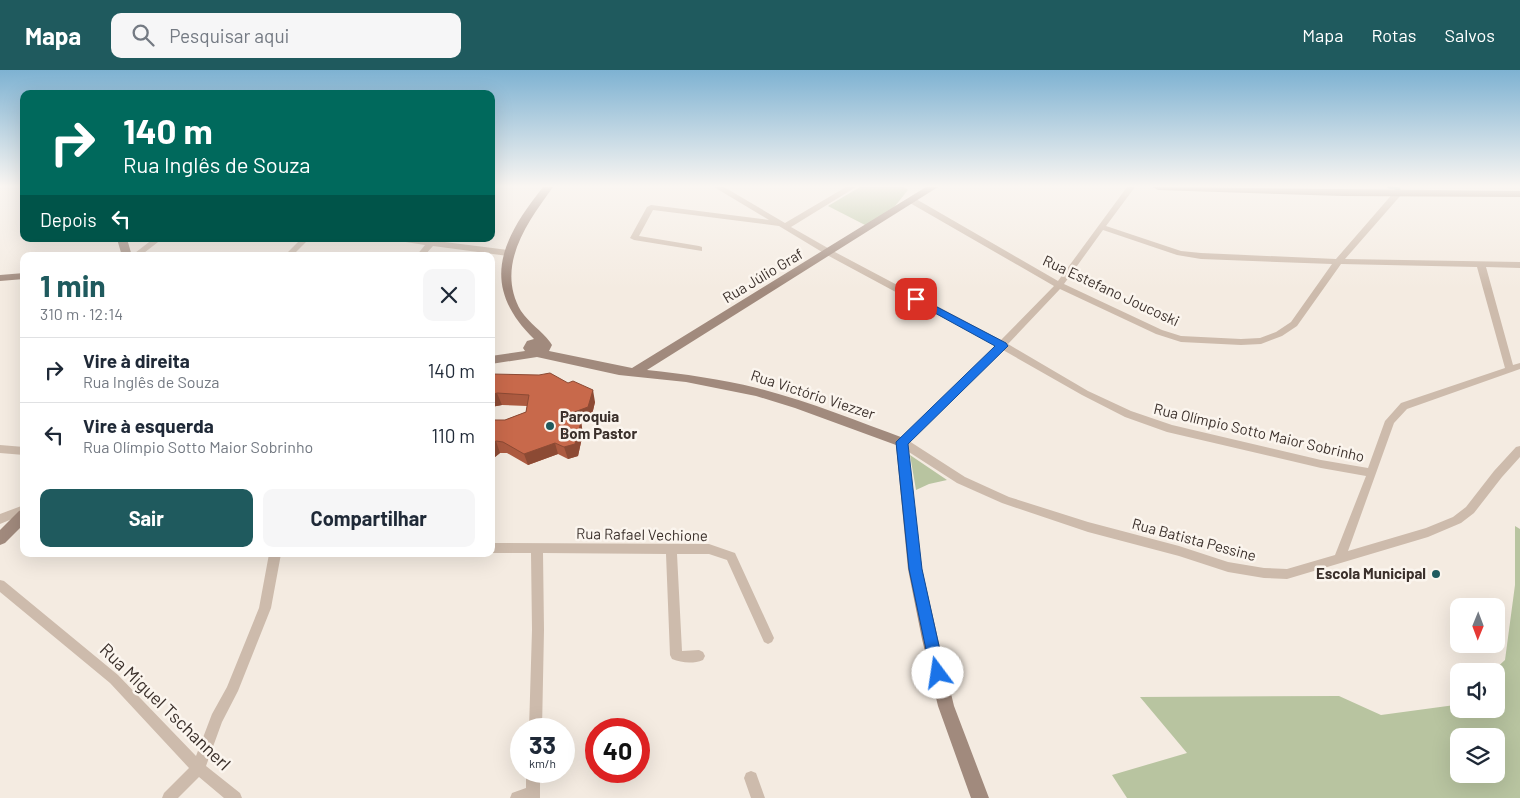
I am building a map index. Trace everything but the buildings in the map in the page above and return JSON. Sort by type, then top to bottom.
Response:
[{"type":"street","points":[[524,221],[508,253],[505,271],[508,292],[516,312],[525,324],[537,347]]},
{"type":"street","points":[[643,221],[634,238],[699,249]]},
{"type":"street","points":[[754,221],[784,225],[791,221]]},
{"type":"street","name":"Rua Olímpio Sotto Maior Sobrinho","points":[[777,221],[1085,393],[1128,414],[1172,429],[1321,464],[1372,473]]},
{"type":"street","name":"Rua Júlio Graf","points":[[633,373],[880,221]]},
{"type":"street","name":"Rua Estefano Joucoski","points":[[948,221],[1059,285],[1159,332],[1181,339],[1248,342],[1261,341],[1279,334],[1294,324],[1339,261],[1374,221]]},
{"type":"street","points":[[980,798],[946,706],[930,639],[916,569],[902,442],[1002,346],[1059,285],[1106,221]]},
{"type":"street","points":[[1102,227],[1180,253],[1201,256],[1520,265]]},
{"type":"street","points":[[140,252],[154,242]]},
{"type":"street","points":[[292,252],[302,242]]},
{"type":"street","points":[[423,252],[431,242]]},
{"type":"street","points":[[438,242],[508,253]]},
{"type":"street","points":[[1339,559],[1390,421],[1404,406],[1515,367],[1480,265]]},
{"type":"street","points":[[0,278],[20,276]]},
{"type":"street","name":"Rua Victório Viezzer","points":[[495,359],[537,347],[594,366],[633,373],[686,378],[756,392],[902,442]]},
{"type":"street","name":"Rua Batista Pessine","points":[[902,442],[961,480],[1006,500],[1088,527],[1179,551],[1228,567],[1264,573],[1288,574],[1428,532],[1457,520],[1470,510],[1498,474],[1520,450]]},
{"type":"street","points":[[0,449],[20,451]]},
{"type":"street","points":[[0,519],[20,511]]},
{"type":"street","points":[[0,539],[20,519]]},
{"type":"street","name":"Rua Rafael Vechione","points":[[495,548],[537,550],[709,549],[731,556],[768,638]]},
{"type":"street","points":[[671,548],[676,655],[682,657],[699,656]]},
{"type":"street","points":[[535,718],[538,630],[537,550]]},
{"type":"street","points":[[169,798],[198,768],[217,719],[232,691],[265,608],[274,557]]},
{"type":"street","name":"Rua Miguel Tschannerl","points":[[0,585],[114,679],[198,768],[235,798]]},
{"type":"street","points":[[751,778],[758,798]]},
{"type":"street","points":[[518,798],[533,795]]},
{"type":"green space","points":[[857,221],[875,221],[867,226]]},
{"type":"green space","points":[[910,455],[947,480],[929,484],[916,490]]},
{"type":"green space","points":[[1515,526],[1520,529],[1520,798],[1127,798],[1112,775],[1187,753],[1140,697],[1339,696],[1381,715],[1450,706],[1450,718],[1505,718],[1505,663],[1502,663],[1505,660],[1515,585]]},
{"type":"place","name":"Paroquia Bom Pastor","points":[[550,426]]},
{"type":"place","name":"Escola Municipal","points":[[1436,574]]},
{"type":"route","points":[[916,299],[1002,346],[902,442],[916,569],[938,673]]}]
